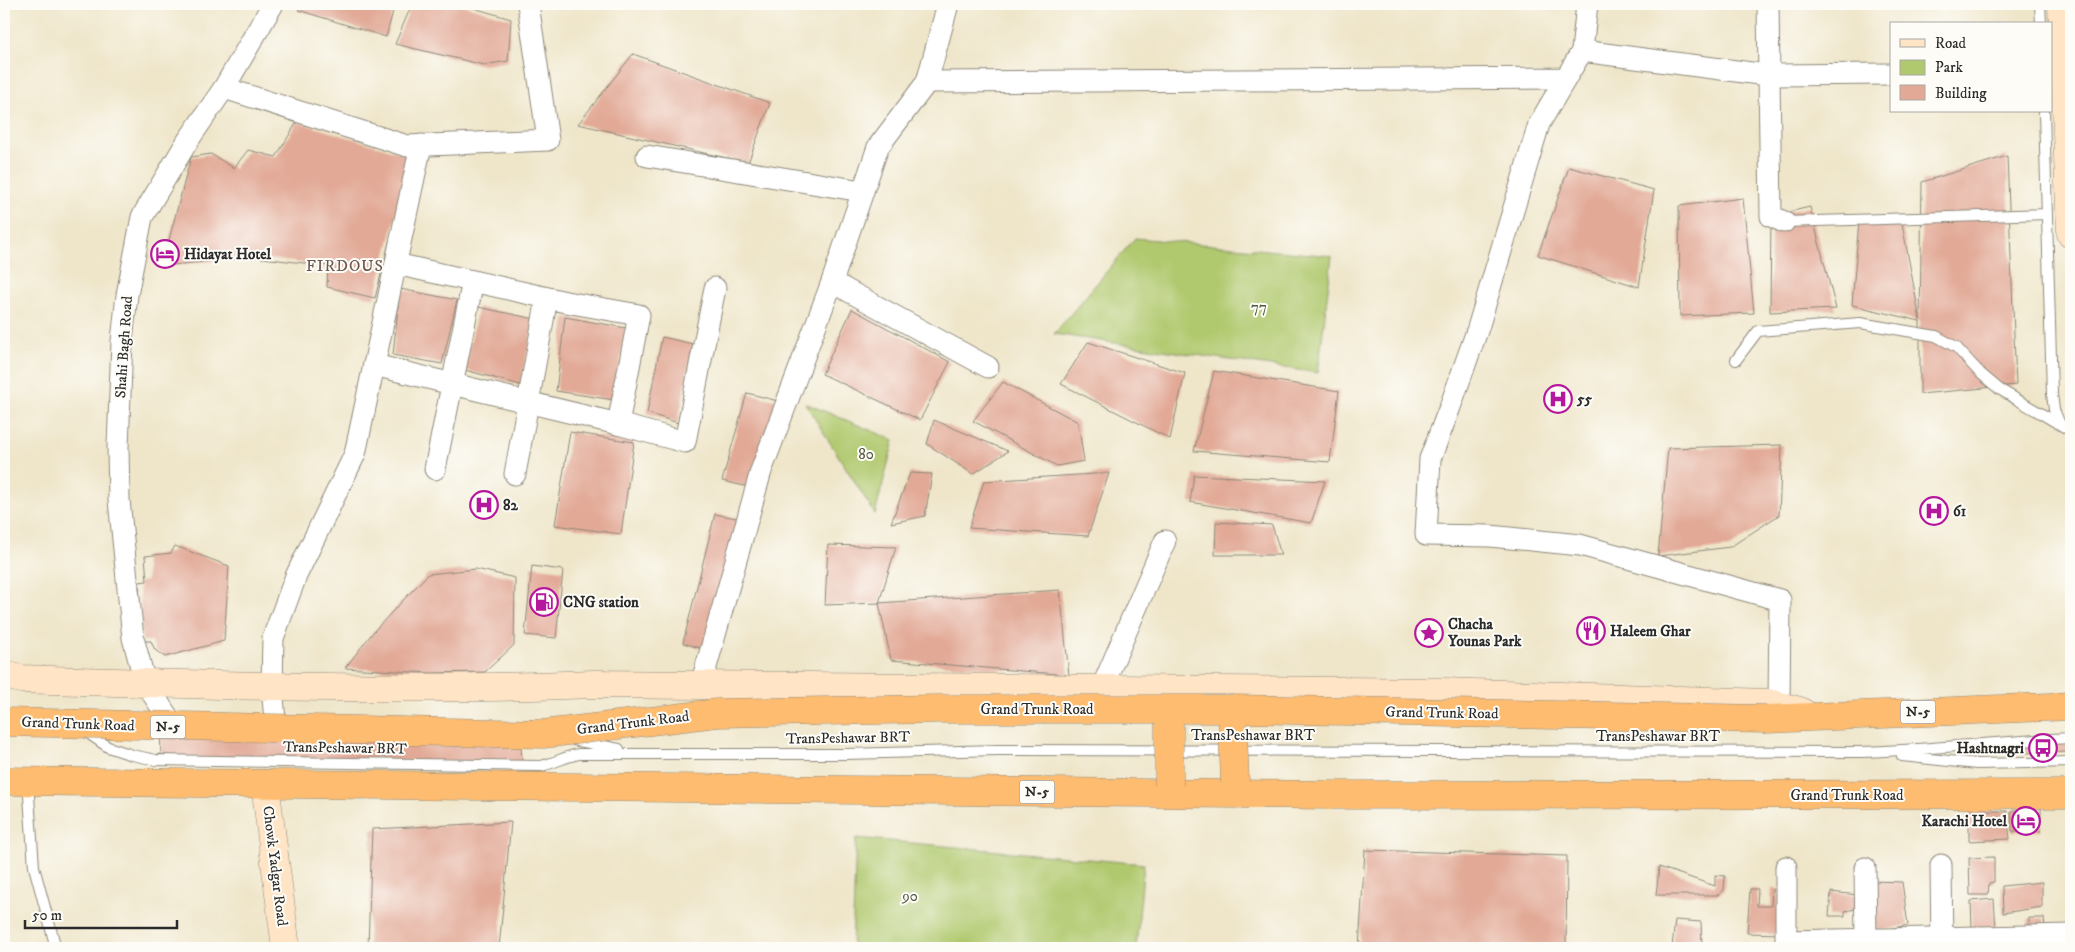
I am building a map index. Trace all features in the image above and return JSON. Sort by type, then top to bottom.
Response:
[{"type":"highway","name":"Grand Trunk Road","points":[[13,718],[542,734],[717,713],[937,709],[1169,709],[1772,713],[1809,717],[2071,706]]},
{"type":"highway","points":[[1169,709],[1169,789]]},
{"type":"highway","points":[[1232,710],[1235,788]]},
{"type":"highway","name":"Grand Trunk Road","points":[[16,781],[265,784],[1235,788],[1559,796],[2071,794]]},
{"type":"street","name":"Shahi Bagh Road","points":[[169,719],[145,682],[133,638],[119,500],[122,341],[127,295],[142,217],[187,142],[224,88],[273,4]]},
{"type":"street","points":[[224,88],[407,146],[548,140],[528,4]]},
{"type":"street","points":[[701,686],[761,471],[832,282],[878,147],[928,82],[948,4]]},
{"type":"street","points":[[1587,4],[1582,51],[1539,124],[1478,328],[1430,459],[1426,534],[1490,536],[1580,544],[1780,600],[1772,713]]},
{"type":"street","points":[[1768,4],[1771,216],[1784,222]]},
{"type":"street","points":[[2062,4],[2071,234]]},
{"type":"street","points":[[1582,51],[1768,75],[1890,74]]},
{"type":"street","points":[[928,82],[1566,78]]},
{"type":"street","points":[[275,721],[272,686],[272,638],[296,576],[355,454],[421,145]]},
{"type":"street","points":[[647,156],[862,192]]},
{"type":"street","points":[[396,264],[547,298],[639,315],[618,424]]},
{"type":"street","points":[[434,468],[473,281]]},
{"type":"street","points":[[832,282],[988,368]]},
{"type":"street","points":[[374,365],[685,442],[716,288]]},
{"type":"street","points":[[515,474],[547,298]]},
{"type":"street","points":[[1100,690],[1164,540]]},
{"type":"street","points":[[4,675],[21,678],[272,686],[517,688],[594,684],[1444,692],[1768,703],[1772,713]]},
{"type":"street","name":"Chowk Yadgar Road","points":[[265,784],[286,948]]},
{"type":"street","points":[[1941,865],[1942,943]]},
{"type":"street","points":[[1786,867],[1786,945],[1942,943],[2071,935]]},
{"type":"street","points":[[1865,868],[1866,944]]},
{"type":"lane","points":[[2040,4],[2041,22]]},
{"type":"lane","points":[[2044,112],[2052,394],[2054,410],[2060,424]]},
{"type":"lane","points":[[1784,222],[2047,214]]},
{"type":"lane","points":[[1736,360],[1758,331],[1860,322],[1936,336],[1956,347],[1980,373],[1999,389],[2071,431]]},
{"type":"lane","name":"TransPeshawar BRT","points":[[50,717],[80,728],[108,747],[156,760],[541,766],[554,764],[565,756],[580,754],[846,754],[998,750],[1859,752],[1909,751],[2009,740],[2071,738]]},
{"type":"lane","name":"TransPeshawar BRT","points":[[13,718],[50,717],[528,726],[542,729],[567,739],[647,754]]},
{"type":"lane","name":"TransPeshawar BRT","points":[[1859,752],[1977,764],[2071,762]]},
{"type":"lane","points":[[16,781],[34,867],[56,948]]},
{"type":"green space","name":"77","points":[[1135,238],[1332,256],[1318,373],[1054,334]]},
{"type":"green space","name":"80","points":[[805,403],[894,440],[875,514]]},
{"type":"green space","name":"90","points":[[856,838],[1144,864],[1136,948],[852,948]]},
{"type":"building","points":[[302,4],[395,4],[386,37],[298,10]]},
{"type":"building","points":[[412,4],[460,4],[511,19],[508,61],[484,65],[395,44]]},
{"type":"building","points":[[633,54],[770,103],[748,163],[578,124]]},
{"type":"building","points":[[297,122],[411,156],[375,298],[327,287],[328,266],[254,257],[162,266],[191,157],[211,154],[234,168],[248,150],[276,157]]},
{"type":"building","points":[[2007,156],[2016,385],[1920,394],[1920,321],[1852,305],[1859,220],[1901,218],[1920,320],[1922,182]]},
{"type":"building","points":[[1569,167],[1654,190],[1639,287],[1538,255]]},
{"type":"building","points":[[1743,198],[1754,313],[1680,316],[1679,206]]},
{"type":"building","points":[[1810,207],[1836,309],[1770,312],[1771,216]]},
{"type":"building","points":[[400,289],[457,300],[442,364],[393,355]]},
{"type":"building","points":[[478,307],[535,319],[520,385],[465,370]]},
{"type":"building","points":[[852,309],[950,362],[920,420],[822,374]]},
{"type":"building","points":[[565,317],[626,328],[614,400],[556,391]]},
{"type":"building","points":[[662,337],[693,344],[678,423],[647,413]]},
{"type":"building","points":[[1088,342],[1185,373],[1170,439],[1061,384]]},
{"type":"building","points":[[1214,371],[1339,391],[1330,462],[1194,451]]},
{"type":"building","points":[[1003,382],[1078,422],[1084,461],[1057,466],[973,421]]},
{"type":"building","points":[[747,393],[778,401],[749,487],[722,481]]},
{"type":"building","points":[[934,420],[1008,451],[973,474],[927,444]]},
{"type":"building","points":[[570,432],[634,442],[621,534],[555,525]]},
{"type":"building","points":[[1782,445],[1779,515],[1730,547],[1658,556],[1668,448]]},
{"type":"building","points":[[910,473],[932,474],[925,516],[891,523]]},
{"type":"building","points":[[1109,473],[1088,536],[969,528],[984,481]]},
{"type":"building","points":[[1194,475],[1325,481],[1311,523],[1190,502]]},
{"type":"building","points":[[715,514],[742,519],[703,649],[683,643]]},
{"type":"building","points":[[1216,522],[1272,525],[1281,555],[1215,555]]},
{"type":"building","points":[[828,545],[896,547],[879,603],[825,605]]},
{"type":"building","points":[[175,546],[229,566],[224,641],[165,657],[155,650],[151,641],[142,641],[139,582],[147,581],[145,556],[171,553]]},
{"type":"building","name":"CNG station","points":[[532,566],[563,570],[556,638],[525,635]]},
{"type":"building","points":[[476,569],[515,578],[514,645],[485,672],[431,673],[345,668],[374,631],[428,574]]},
{"type":"building","points":[[1060,590],[1069,675],[891,660],[879,603]]},
{"type":"building","points":[[160,722],[520,728],[522,762],[161,758]]},
{"type":"building","name":"Hashtnagri","points":[[2071,742],[2071,752],[2016,753],[2016,743]]},
{"type":"building","name":"Karachi Hotel","points":[[2041,807],[2041,831],[2012,831],[2011,811]]},
{"type":"building","points":[[1969,811],[2007,811],[2010,839],[1969,841]]},
{"type":"building","points":[[511,822],[499,948],[368,948],[372,829]]},
{"type":"building","points":[[1365,850],[1567,856],[1566,948],[1359,948]]},
{"type":"building","points":[[1994,857],[1994,882],[1989,883],[1988,895],[1970,895],[1969,858]]},
{"type":"building","points":[[1659,867],[1715,886],[1715,875],[1725,876],[1724,890],[1718,895],[1656,895]]},
{"type":"building","points":[[1872,881],[1902,882],[1908,925],[1870,933]]},
{"type":"building","points":[[2042,882],[2042,907],[2003,913],[2002,886]]},
{"type":"building","points":[[1750,889],[1758,889],[1757,906],[1771,906],[1772,889],[1778,889],[1780,934],[1747,933]]},
{"type":"building","points":[[1831,892],[1858,895],[1861,908],[1845,911],[1845,916],[1829,916]]},
{"type":"building","points":[[1994,899],[1996,928],[1972,928],[1971,901]]},
{"type":"building","points":[[2029,918],[2044,918],[2047,948],[2029,948]]},
{"type":"building","points":[[1675,920],[1701,922],[1702,946],[1672,947]]},
{"type":"place","name":"Hidayat Hotel","points":[[165,254]]},
{"type":"place","name":"55","points":[[1558,399]]},
{"type":"place","name":"82","points":[[484,505]]},
{"type":"place","name":"61","points":[[1934,511]]},
{"type":"place","name":"CNG station","points":[[544,602]]},
{"type":"place","name":"Haleem Ghar","points":[[1591,631]]},
{"type":"place","name":"Chacha Younas Park","points":[[1429,633]]},
{"type":"place","name":"Hashtnagri","points":[[2043,748]]},
{"type":"place","name":"Karachi Hotel","points":[[2026,821]]},
{"type":"district","name":"FIRDOUS","points":[[345,266]]}]
